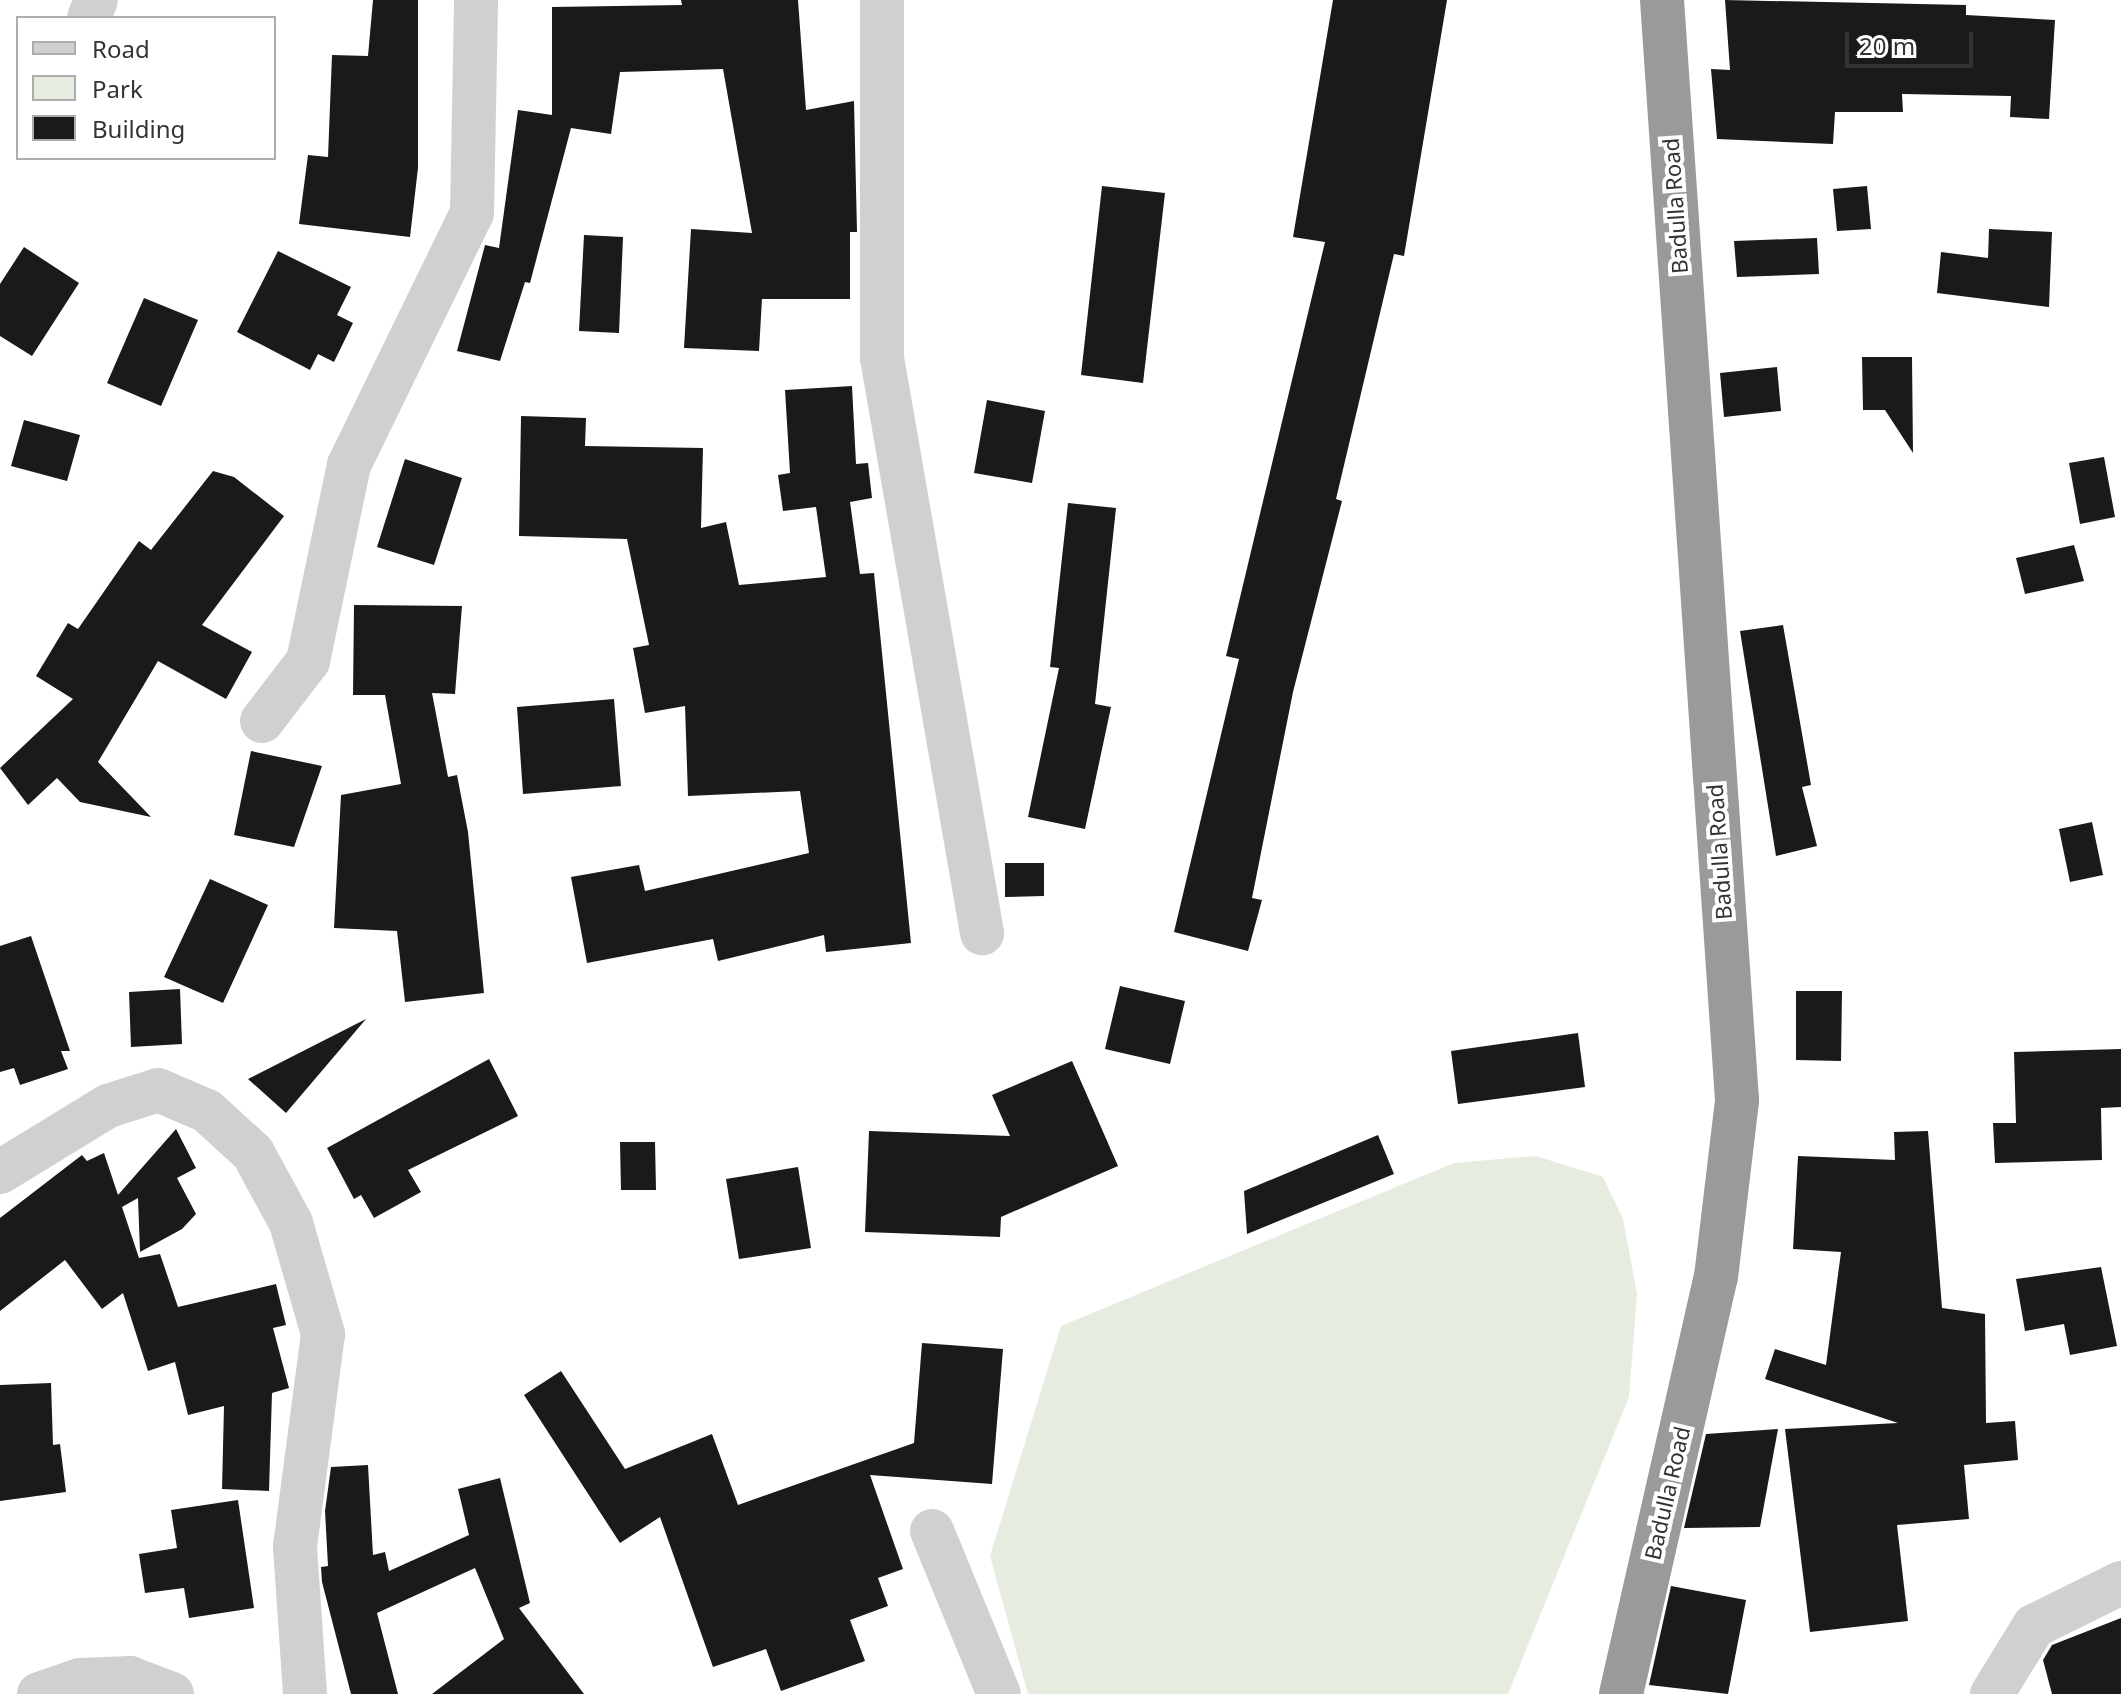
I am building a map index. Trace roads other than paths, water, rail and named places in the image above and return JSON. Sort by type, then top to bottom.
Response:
[{"type":"highway","name":"Badulla Road","points":[[1621,1694],[1716,1277],[1737,1100],[1662,0]]},
{"type":"street","points":[[262,721],[308,661],[349,465],[472,213],[476,0]]},
{"type":"street","points":[[882,0],[882,358],[982,933]]},
{"type":"street","points":[[0,1172],[108,1106],[158,1090],[207,1111],[253,1153],[291,1223],[323,1334],[295,1547],[305,1694]]},
{"type":"street","points":[[932,1531],[999,1694]]},
{"type":"street","points":[[1992,1694],[2034,1626],[2121,1583]]},
{"type":"street","points":[[39,1694],[80,1680],[130,1678],[172,1694]]}]
